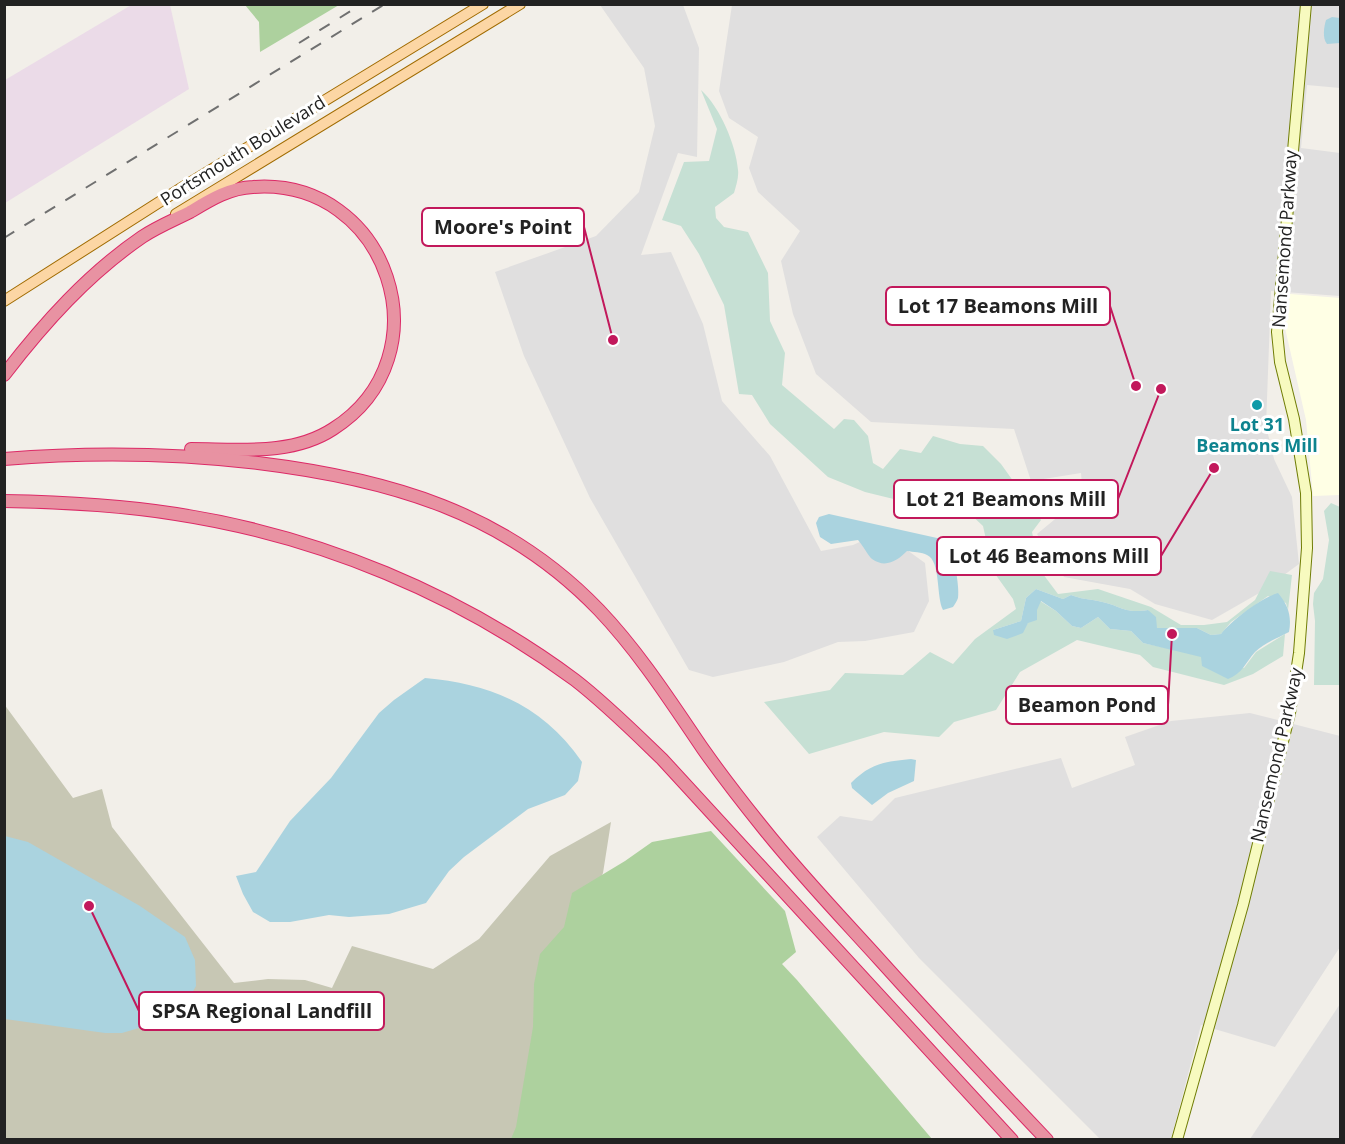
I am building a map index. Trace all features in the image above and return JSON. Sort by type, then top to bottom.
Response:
[{"type":"highway","points":[[4,375],[45,325],[92,276],[144,236],[213,198],[233,190],[252,187],[294,189],[315,196],[342,212],[358,226],[375,251],[391,288],[395,321],[392,350],[379,384],[359,408],[333,430],[283,448],[161,449],[4,459]]},
{"type":"highway","points":[[73,455],[135,454],[216,458],[361,479],[455,510],[503,534],[538,557],[575,586],[619,632],[765,831],[819,893],[1047,1140]]},
{"type":"highway","points":[[4,501],[117,506],[158,511],[207,519],[301,543],[400,579],[467,612],[522,644],[602,702],[662,759],[1012,1140]]},
{"type":"main road","name":"Portsmouth Boulevard","points":[[4,301],[183,187],[483,4]]},
{"type":"main road","name":"Portsmouth Boulevard","points":[[144,236],[191,204],[520,4]]},
{"type":"main road","name":"Nansemond Parkway","points":[[1177,1140],[1243,905],[1290,713],[1299,653],[1307,548],[1306,493],[1294,419],[1280,362],[1277,332],[1306,4]]},
{"type":"shaded area","points":[[133,4],[170,5],[189,89],[5,203],[5,80]]},
{"type":"shaded area","points":[[600,5],[683,5],[699,48],[697,157],[678,153],[641,255],[671,252],[703,324],[722,401],[770,456],[821,551],[853,545],[882,532],[925,563],[929,601],[914,632],[865,641],[838,642],[784,662],[713,677],[689,670],[590,498],[524,356],[495,272],[596,236],[639,192],[655,126],[644,68]]},
{"type":"shaded area","points":[[732,5],[1340,5],[1340,88],[1307,85],[1301,148],[1340,153],[1340,296],[1271,291],[1266,426],[1274,459],[1292,497],[1299,564],[1261,592],[1212,620],[1155,604],[1130,589],[1064,577],[1037,534],[1083,496],[1081,473],[1031,481],[1014,429],[871,422],[816,374],[793,314],[781,261],[800,231],[758,192],[749,168],[758,137],[729,118],[719,91]]},
{"type":"shaded area","points":[[701,90],[721,116],[737,160],[738,179],[734,193],[715,207],[716,218],[724,227],[748,232],[768,273],[770,321],[785,353],[782,385],[834,429],[844,419],[854,420],[868,436],[873,463],[883,469],[900,449],[921,453],[933,436],[960,444],[983,446],[1001,464],[1041,520],[1032,532],[1040,570],[1058,594],[1098,589],[1151,607],[1181,625],[1204,625],[1227,622],[1255,600],[1270,571],[1292,575],[1288,610],[1286,603],[1268,596],[1231,622],[1221,634],[1211,635],[1197,628],[1157,628],[1148,610],[1127,610],[1071,595],[1063,599],[1036,589],[1026,598],[1021,621],[993,630],[1022,633],[1040,601],[1056,611],[1072,626],[1081,628],[1098,617],[1110,629],[1131,631],[1143,643],[1244,668],[1256,652],[1285,634],[1283,656],[1253,674],[1224,685],[1153,667],[1140,655],[1077,640],[1020,672],[996,710],[954,722],[939,737],[884,732],[809,754],[764,702],[830,690],[845,673],[903,675],[930,652],[953,664],[975,639],[1016,609],[1013,599],[993,571],[983,526],[950,495],[914,504],[865,492],[828,477],[770,424],[752,395],[739,394],[724,305],[699,254],[681,226],[662,220],[684,162],[709,161],[717,129]]},
{"type":"shaded area","points":[[1290,294],[1340,298],[1340,495],[1313,496],[1306,420],[1285,328]]},
{"type":"shaded area","points":[[1331,503],[1340,507],[1340,685],[1314,685],[1314,593],[1323,579],[1329,540],[1324,511]]},
{"type":"shaded area","points":[[4,704],[73,798],[102,789],[112,827],[234,983],[268,979],[305,980],[332,988],[352,946],[433,969],[479,939],[550,856],[611,822],[603,873],[574,943],[524,1139],[5,1139]]},
{"type":"shaded area","points":[[1250,713],[1340,736],[1340,947],[1275,1047],[1201,1025],[1171,1139],[1100,1139],[919,958],[817,837],[840,816],[872,821],[895,798],[1061,758],[1072,788],[1135,765],[1125,737],[1171,721]]},
{"type":"shaded area","points":[[1340,1004],[1340,1139],[1250,1139]]},
{"type":"green space","points":[[245,5],[339,5],[260,52],[259,22]]},
{"type":"green space","points":[[711,831],[785,911],[796,952],[782,964],[932,1139],[511,1139],[516,1127],[533,1027],[534,984],[540,954],[564,927],[572,893],[652,842]]},
{"type":"water","points":[[1332,17],[1340,18],[1340,43],[1327,44],[1324,36],[1326,20]]},
{"type":"water","points":[[829,514],[946,540],[953,559],[958,585],[958,598],[953,607],[943,610],[934,564],[927,555],[907,551],[896,560],[882,563],[871,558],[858,540],[831,544],[820,537],[816,523],[819,517]]},
{"type":"water","points":[[1036,589],[1063,599],[1071,595],[1127,610],[1148,610],[1156,617],[1157,628],[1197,628],[1211,635],[1221,634],[1247,610],[1278,593],[1288,611],[1289,632],[1259,649],[1240,671],[1228,679],[1202,666],[1201,657],[1143,643],[1131,631],[1110,629],[1098,617],[1081,628],[1072,626],[1041,601],[1037,610],[1037,620],[1028,623],[1023,633],[1007,639],[994,635],[993,630],[1021,621],[1026,598]]},
{"type":"water","points":[[425,678],[449,681],[494,692],[533,712],[567,743],[582,762],[578,781],[565,795],[528,809],[464,857],[449,871],[426,903],[389,914],[349,917],[329,915],[290,922],[270,922],[253,912],[236,876],[256,872],[290,821],[331,778],[379,713]]},
{"type":"water","points":[[916,760],[914,781],[888,793],[872,805],[852,788],[851,783],[872,767]]},
{"type":"water","points":[[5,836],[28,842],[140,906],[185,937],[195,960],[196,986],[187,1002],[173,1015],[156,1023],[122,1033],[105,1033],[5,1019]]},
{"type":"railway","points":[[299,43],[362,4]]},
{"type":"railway","points":[[4,238],[385,4]]},
{"type":"place","name":"Moore's Point","points":[[613,340]]},
{"type":"place","name":"Lot 17 Beamons Mill","points":[[1136,386]]},
{"type":"place","name":"Lot 21 Beamons Mill","points":[[1161,389]]},
{"type":"place","name":"Lot 31 Beamons Mill","points":[[1257,405]]},
{"type":"place","name":"Lot 46 Beamons Mill","points":[[1214,468]]},
{"type":"place","name":"Beamon Pond","points":[[1172,634]]},
{"type":"place","name":"SPSA Regional Landfill","points":[[89,906]]}]
